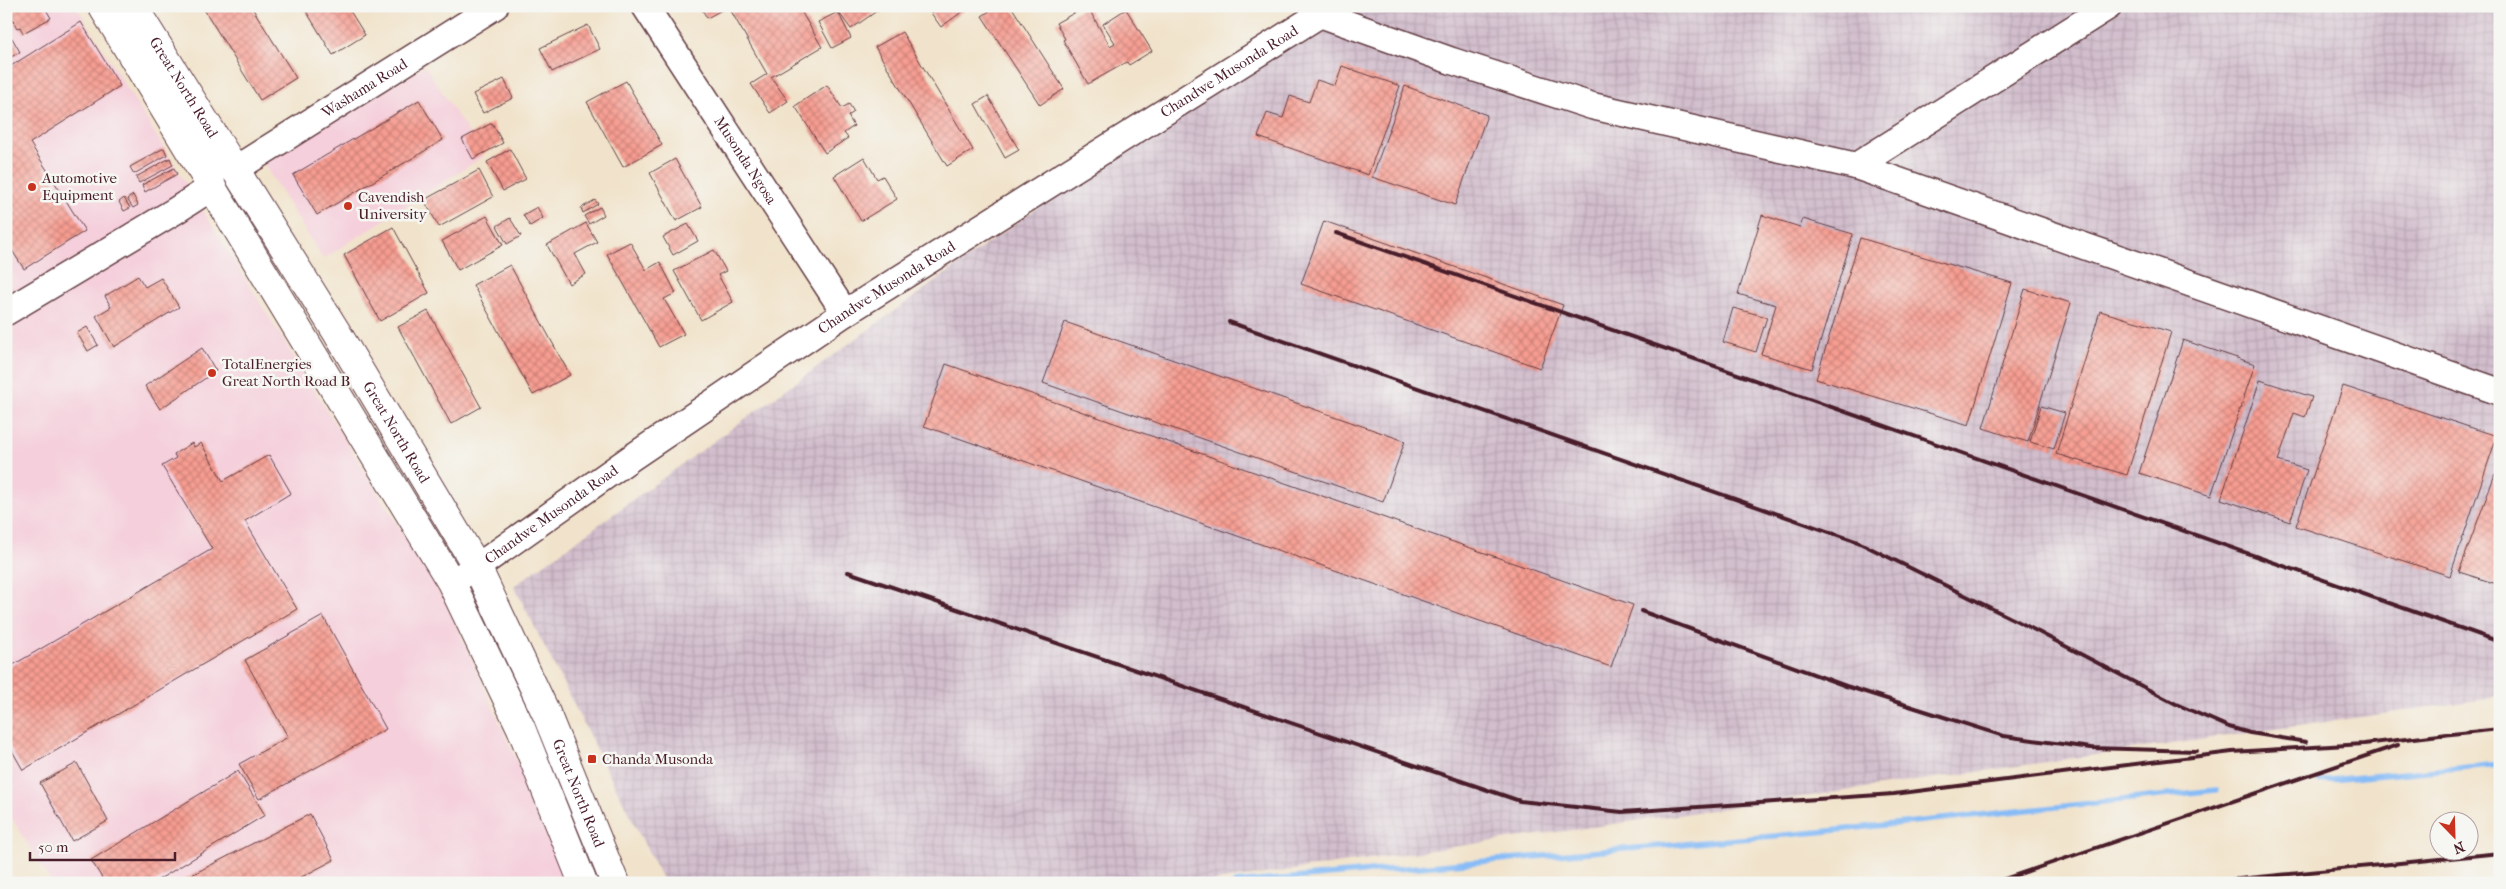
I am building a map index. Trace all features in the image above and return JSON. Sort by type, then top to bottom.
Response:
[{"type":"main road","name":"Great North Road","points":[[102,6],[451,582],[521,728],[583,883]]},
{"type":"main road","name":"Great North Road","points":[[133,6],[336,331],[477,567],[546,713],[615,883]]},
{"type":"street","name":"Washama Road","points":[[234,170],[495,6]]},
{"type":"street","name":"Musonda Ngosa","points":[[645,6],[845,313]]},
{"type":"street","points":[[1856,166],[2109,6]]},
{"type":"street","points":[[1326,10],[1452,61],[1592,106],[1856,166],[2500,392]]},
{"type":"street","name":"Chandwe Musonda Road","points":[[451,582],[477,567],[632,458],[845,313],[1326,10]]},
{"type":"street","points":[[6,312],[212,187],[211,165],[176,98],[171,68]]},
{"type":"shaded area","points":[[6,6],[76,6],[448,606],[571,883],[52,883],[6,809]]},
{"type":"shaded area","points":[[1316,6],[2500,6],[2500,697],[1202,883],[664,883],[514,586]]},
{"type":"shaded area","name":"Cavendish University","points":[[425,66],[484,156],[323,259],[263,163]]},
{"type":"building","points":[[6,6],[44,6],[51,18],[23,33],[20,27],[17,28]]},
{"type":"building","points":[[202,6],[251,6],[296,78],[260,100]]},
{"type":"building","points":[[303,6],[347,6],[365,35],[333,55]]},
{"type":"building","points":[[700,6],[724,6],[725,8],[707,18]]},
{"type":"building","points":[[739,6],[798,6],[822,47],[771,77],[788,101],[770,113],[751,84],[767,74],[731,11]]},
{"type":"building","points":[[834,6],[879,6],[881,8],[851,29]]},
{"type":"building","points":[[926,6],[970,6],[941,27]]},
{"type":"building","points":[[997,6],[1011,6],[1064,89],[1040,105],[982,16]]},
{"type":"building","points":[[1087,6],[1110,46],[1115,43],[1103,24],[1126,9],[1152,51],[1129,65],[1127,62],[1088,84],[1063,40],[1065,39],[1056,23]]},
{"type":"building","points":[[838,12],[851,38],[832,48],[818,22]]},
{"type":"building","name":"Automotive Equipment","points":[[81,22],[120,86],[30,143],[85,231],[24,269],[6,241],[6,69]]},
{"type":"building","points":[[588,25],[600,49],[552,72],[540,48]]},
{"type":"building","points":[[902,32],[973,150],[947,166],[875,47]]},
{"type":"building","points":[[12,38],[20,52],[6,60],[6,41]]},
{"type":"building","points":[[1342,66],[1400,86],[1368,175],[1258,137],[1267,113],[1283,118],[1290,96],[1309,102],[1317,80],[1335,86]]},
{"type":"building","points":[[504,79],[513,98],[483,113],[473,94]]},
{"type":"building","points":[[626,81],[662,145],[623,167],[587,102]]},
{"type":"building","points":[[827,85],[842,108],[849,104],[854,112],[848,116],[854,126],[844,133],[848,138],[825,153],[795,106]]},
{"type":"building","points":[[1405,86],[1487,115],[1455,205],[1372,177]]},
{"type":"building","points":[[988,96],[1019,150],[1005,158],[975,104]]},
{"type":"building","points":[[419,100],[443,140],[317,215],[293,175]]},
{"type":"building","points":[[492,123],[503,143],[473,159],[462,139]]},
{"type":"building","points":[[164,148],[167,155],[134,174],[130,167]]},
{"type":"building","points":[[510,149],[526,179],[503,191],[487,162]]},
{"type":"building","points":[[864,157],[877,179],[883,176],[897,199],[861,221],[834,176]]},
{"type":"building","points":[[170,158],[173,165],[139,183],[136,177]]},
{"type":"building","points":[[675,159],[702,207],[676,221],[650,173]]},
{"type":"building","points":[[174,168],[177,174],[145,192],[142,185]]},
{"type":"building","points":[[479,170],[493,197],[439,227],[424,200]]},
{"type":"building","points":[[133,195],[138,205],[133,208],[127,199]]},
{"type":"building","points":[[124,198],[130,208],[124,211],[119,202]]},
{"type":"building","points":[[595,200],[598,204],[583,213],[581,208]]},
{"type":"building","points":[[537,207],[543,218],[530,226],[523,215]]},
{"type":"building","points":[[600,207],[604,215],[589,224],[584,216]]},
{"type":"building","points":[[1762,215],[1800,227],[1803,219],[1853,234],[1812,369],[1761,354],[1776,305],[1738,294]]},
{"type":"building","points":[[487,216],[503,245],[458,270],[442,241]]},
{"type":"building","points":[[510,218],[521,236],[507,244],[497,226]]},
{"type":"building","points":[[1324,221],[1563,305],[1540,368],[1301,284]]},
{"type":"building","points":[[586,223],[597,242],[575,254],[586,274],[569,284],[547,245]]},
{"type":"building","points":[[688,224],[698,241],[673,255],[663,237]]},
{"type":"building","points":[[393,227],[429,293],[380,321],[344,255]]},
{"type":"building","points":[[1860,238],[2012,283],[1969,425],[1816,379]]},
{"type":"building","points":[[630,242],[646,270],[660,262],[676,293],[664,299],[684,334],[659,347],[607,254]]},
{"type":"building","points":[[714,250],[726,271],[718,275],[733,302],[701,320],[674,271]]},
{"type":"building","points":[[510,265],[570,375],[533,395],[473,285]]},
{"type":"building","points":[[138,276],[145,287],[161,278],[179,307],[114,347],[96,316],[111,307],[105,296]]},
{"type":"building","points":[[2025,289],[2071,303],[2028,442],[1983,428]]},
{"type":"building","points":[[1733,308],[1767,317],[1756,352],[1723,342]]},
{"type":"building","points":[[428,311],[481,407],[451,424],[398,327]]},
{"type":"building","points":[[2100,311],[2171,332],[2127,475],[2056,454]]},
{"type":"building","points":[[1065,322],[1405,441],[1383,502],[1043,383]]},
{"type":"building","points":[[87,327],[98,345],[88,351],[77,333]]},
{"type":"building","points":[[2183,340],[2255,364],[2211,496],[2139,473]]},
{"type":"building","points":[[202,348],[216,371],[160,409],[145,386]]},
{"type":"building","points":[[946,364],[1633,605],[1611,667],[924,426]]},
{"type":"building","points":[[2260,380],[2312,397],[2305,417],[2294,413],[2278,461],[2307,470],[2290,522],[2221,499]]},
{"type":"building","points":[[2343,386],[2497,436],[2450,576],[2296,526]]},
{"type":"building","points":[[2041,406],[2065,413],[2054,449],[2030,442]]},
{"type":"building","points":[[192,443],[194,447],[201,443],[223,481],[269,455],[291,493],[245,521],[297,609],[23,770],[6,740],[6,669],[212,549],[162,466],[176,458],[174,454]]},
{"type":"building","points":[[2495,474],[2500,475],[2500,585],[2459,572]]},
{"type":"building","points":[[323,616],[386,729],[259,799],[239,764],[288,737],[245,660]]},
{"type":"building","points":[[77,763],[108,821],[72,841],[40,783]]},
{"type":"building","points":[[238,771],[265,815],[153,883],[105,883],[91,860]]},
{"type":"building","points":[[310,814],[334,860],[290,883],[176,883]]},
{"type":"waterway","points":[[2320,781],[2500,764]]},
{"type":"waterway","points":[[1235,883],[1819,832],[2216,790]]},
{"type":"railway","points":[[1336,233],[2500,642]]},
{"type":"railway","points":[[1229,322],[1858,542],[2027,626],[2176,704],[2229,727],[2250,733],[2306,742]]},
{"type":"railway","points":[[848,572],[1520,801],[1622,812],[1894,794],[2232,752],[2364,744],[2448,734]]},
{"type":"railway","points":[[1641,611],[1846,686],[2004,736],[2091,748],[2197,751]]},
{"type":"railway","points":[[2442,735],[2500,729]]},
{"type":"railway","points":[[1993,883],[2398,745]]},
{"type":"railway","points":[[2200,883],[2500,853]]},
{"type":"place","name":"Automotive Equipment","points":[[32,187]]},
{"type":"place","name":"Cavendish University","points":[[348,206]]},
{"type":"place","name":"TotalEnergies Great North Road B","points":[[212,373]]},
{"type":"place","name":"Chanda Musonda","points":[[592,759]]}]
